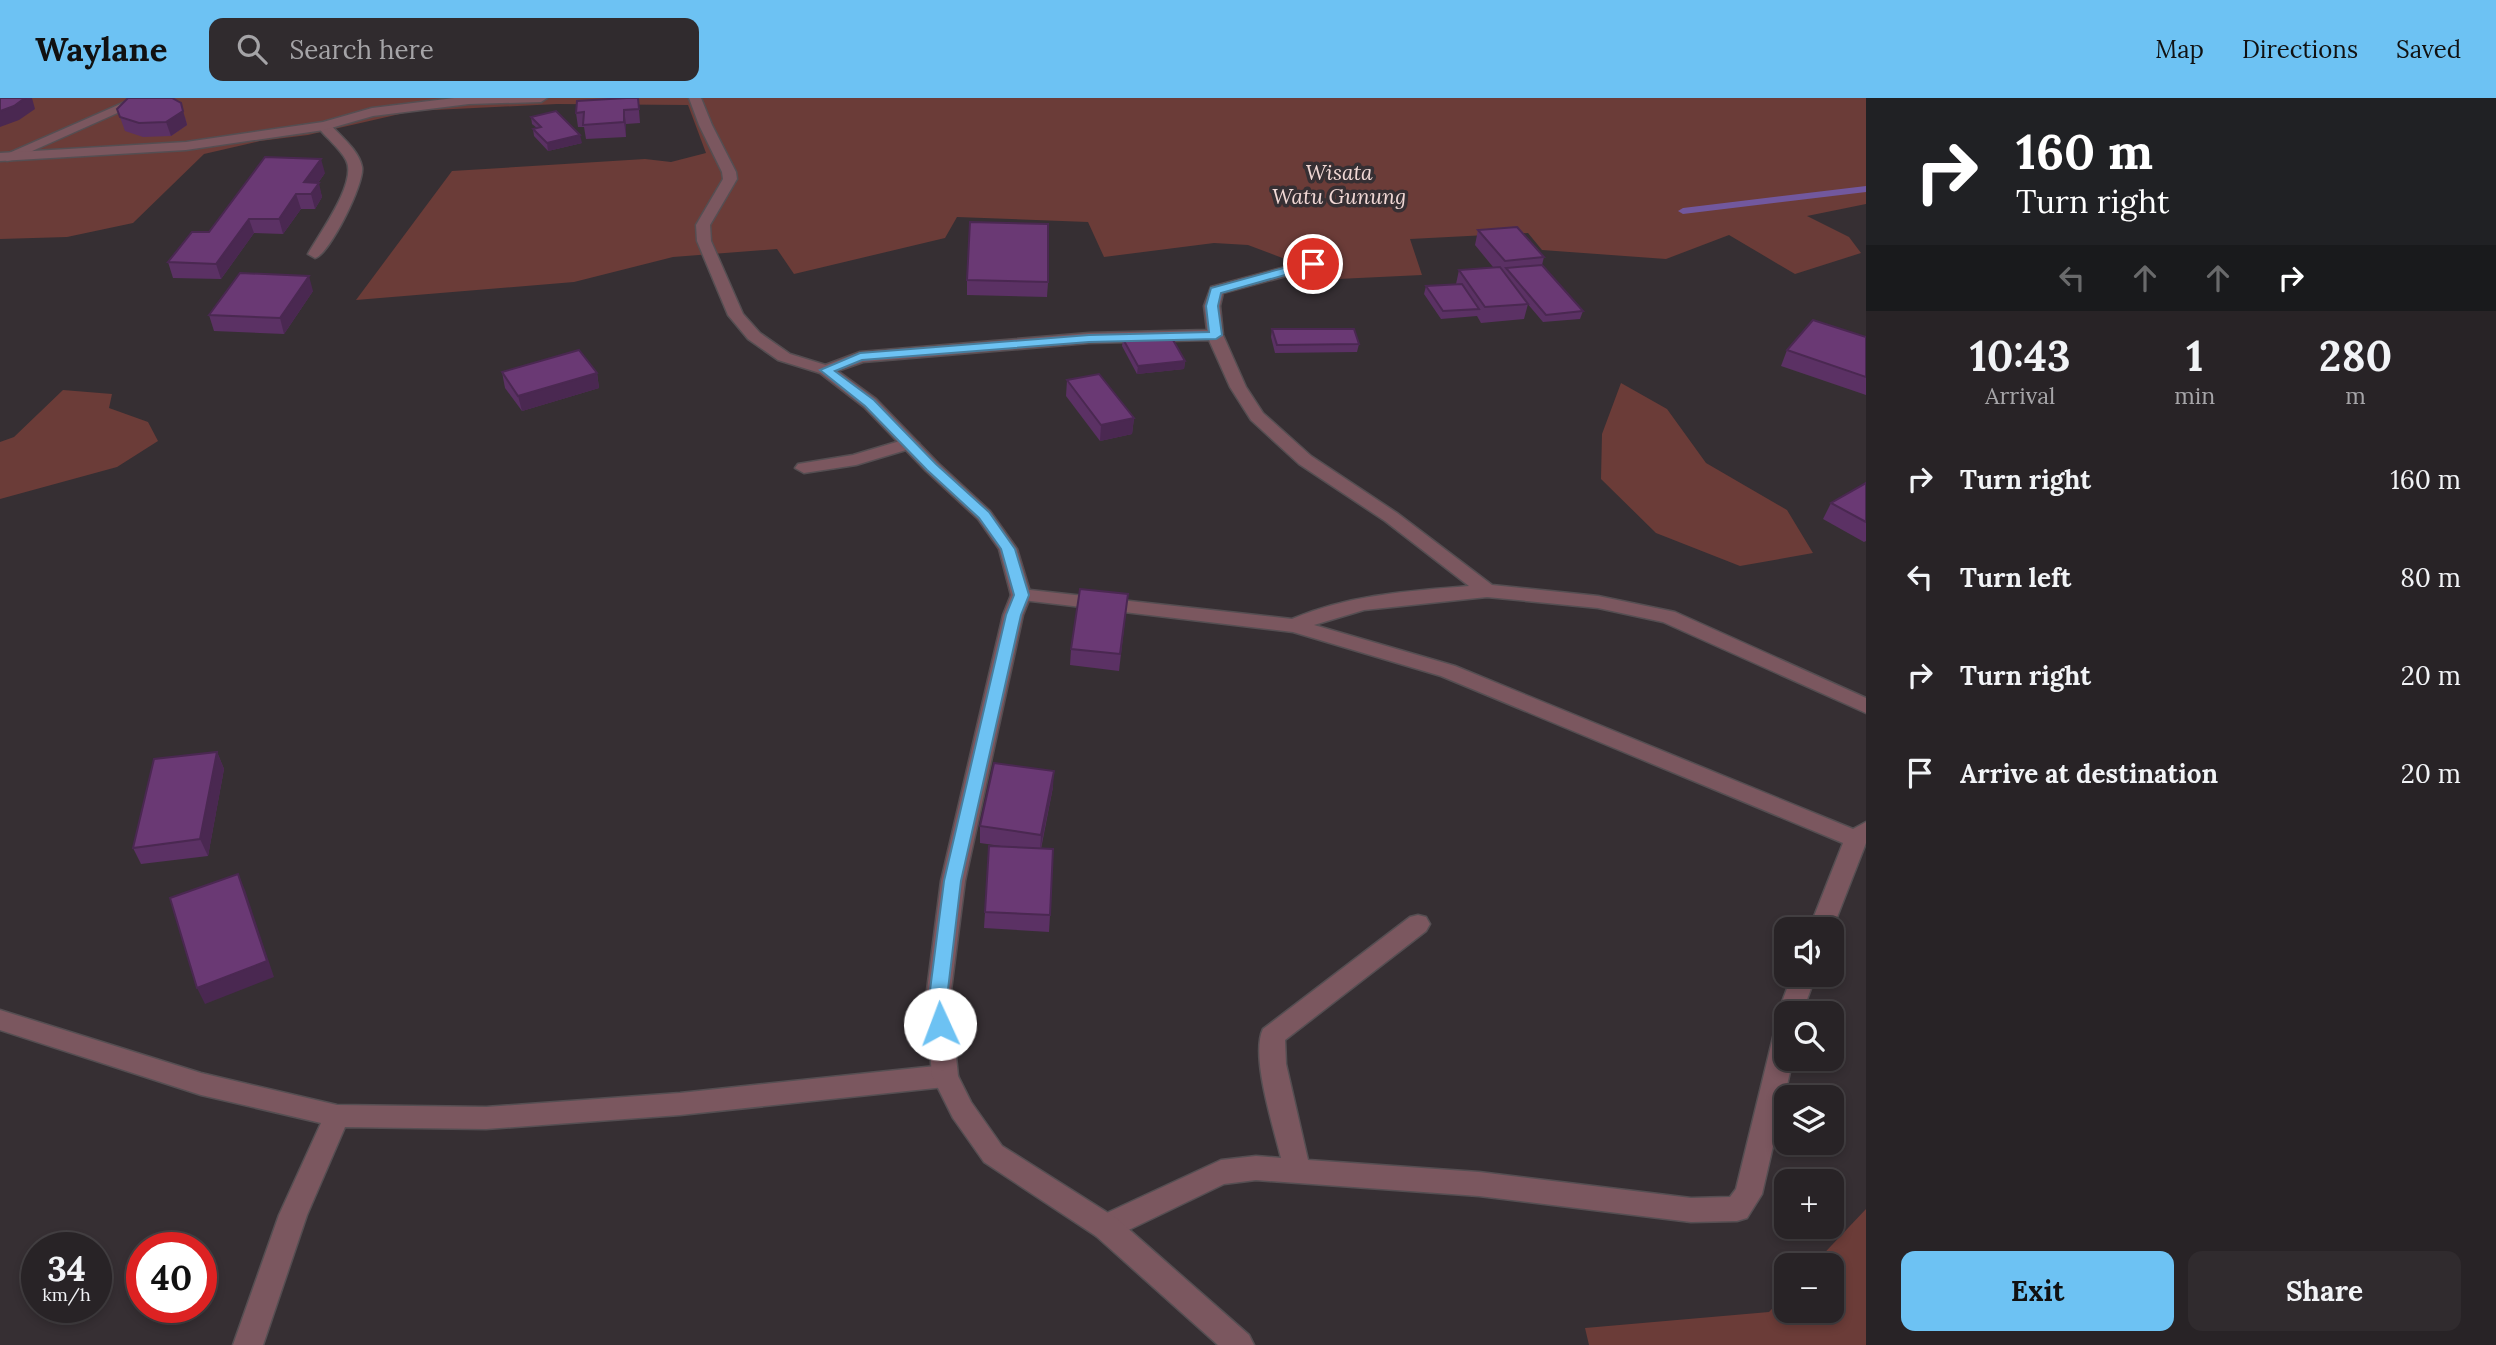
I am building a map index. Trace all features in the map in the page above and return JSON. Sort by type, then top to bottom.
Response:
[{"type":"street","points":[[3,157],[145,98]]},
{"type":"street","points":[[3,157],[186,146],[324,126],[372,112],[444,103],[541,98]]},
{"type":"street","points":[[695,98],[707,129],[727,160],[730,174],[730,179],[703,225],[704,241],[736,315],[754,335],[784,357],[826,370],[870,403],[984,515],[1008,549],[1021,595],[1013,615],[953,881],[938,998],[945,1076],[961,1110],[993,1154],[1106,1227],[1239,1345]]},
{"type":"street","points":[[314,254],[348,196],[356,174],[355,163],[324,126]]},
{"type":"street","points":[[1333,259],[1216,290],[1212,306],[1216,335],[1238,387],[1257,416],[1305,460],[1391,517],[1487,591]]},
{"type":"street","points":[[826,370],[860,357],[1089,338],[1216,335]]},
{"type":"street","points":[[804,468],[856,460],[909,443]]},
{"type":"street","points":[[1294,626],[1322,612],[1358,603],[1487,591],[1598,602],[1668,617],[1866,706]]},
{"type":"street","points":[[1021,595],[1294,626],[1448,671],[1861,834],[1826,917]]},
{"type":"street","points":[[1297,1170],[1273,1064],[1272,1037],[1418,924]]},
{"type":"street","points":[[0,1020],[201,1084],[337,1116],[486,1118],[680,1104],[945,1076]]},
{"type":"street","points":[[1106,1227],[1221,1172],[1256,1168],[1479,1184],[1691,1210],[1737,1209],[1748,1194],[1754,1175],[1777,1071]]},
{"type":"street","points":[[248,1345],[293,1215],[337,1116]]},
{"type":"green space","name":"Wisata Watu Gunung","points":[[0,98],[1866,98],[1866,204],[1807,216],[1849,237],[1861,253],[1795,274],[1729,235],[1666,259],[1542,250],[1528,233],[1410,239],[1422,275],[1338,279],[1248,245],[1214,243],[1104,257],[1088,222],[957,217],[945,238],[794,274],[777,249],[673,257],[574,282],[356,300],[452,171],[645,159],[671,162],[706,153],[688,105],[557,104],[413,111],[308,135],[260,141],[204,154],[133,223],[67,237],[0,239]]},
{"type":"green space","points":[[1621,383],[1667,409],[1706,463],[1787,510],[1813,553],[1740,566],[1656,533],[1601,479],[1602,434]]},
{"type":"green space","points":[[63,390],[112,394],[109,408],[148,422],[158,441],[117,467],[0,499],[0,442],[14,437]]},
{"type":"green space","points":[[1866,1209],[1866,1345],[1589,1345],[1585,1328],[1769,1312],[1774,1307],[1774,1323],[1844,1323],[1844,1253],[1824,1253],[1838,1239],[1844,1239],[1844,1232]]},
{"type":"building","points":[[0,98],[25,98],[0,111]]},
{"type":"building","points":[[128,98],[172,98],[181,103],[183,111],[166,122],[139,123],[120,117],[117,109]]},
{"type":"building","points":[[638,98],[639,109],[624,110],[624,122],[583,125],[584,112],[576,113],[577,101]]},
{"type":"building","points":[[556,111],[580,135],[547,143],[533,129],[541,127],[531,117]]},
{"type":"building","points":[[265,157],[321,159],[304,182],[319,183],[311,194],[296,194],[279,219],[249,219],[216,264],[168,262],[192,232],[209,232]]},
{"type":"building","points":[[970,222],[1048,224],[1048,282],[967,280]]},
{"type":"building","points":[[1517,227],[1544,257],[1505,261],[1478,230]]},
{"type":"building","points":[[1542,265],[1583,311],[1546,315],[1506,268]]},
{"type":"building","points":[[1500,267],[1528,304],[1485,307],[1459,270]]},
{"type":"building","points":[[240,273],[309,276],[280,318],[209,315]]},
{"type":"building","points":[[1462,284],[1479,309],[1443,311],[1426,286]]},
{"type":"building","points":[[1813,320],[1866,337],[1866,377],[1787,350]]},
{"type":"building","points":[[1272,329],[1354,329],[1359,344],[1277,345]]},
{"type":"building","points":[[1169,333],[1185,361],[1138,366],[1123,339]]},
{"type":"building","points":[[579,350],[597,373],[518,396],[502,372]]},
{"type":"building","points":[[1099,374],[1134,418],[1101,425],[1067,380]]},
{"type":"building","points":[[1866,483],[1866,522],[1831,503]]},
{"type":"building","points":[[1080,589],[1128,594],[1120,654],[1071,649]]},
{"type":"building","points":[[217,752],[200,839],[133,848],[154,759]]},
{"type":"building","points":[[994,763],[1054,771],[1041,835],[980,826]]},
{"type":"building","points":[[989,846],[1053,849],[1050,915],[985,912]]},
{"type":"building","points":[[238,874],[267,961],[197,988],[170,898]]},
{"type":"waterway","points":[[1683,211],[1866,189]]},
{"type":"route","points":[[940,1024],[938,998],[953,881],[1013,615],[1021,595],[1008,549],[984,515],[932,467],[870,403],[826,370],[860,357],[1089,338],[1216,335],[1212,306],[1216,290],[1313,264]]}]
